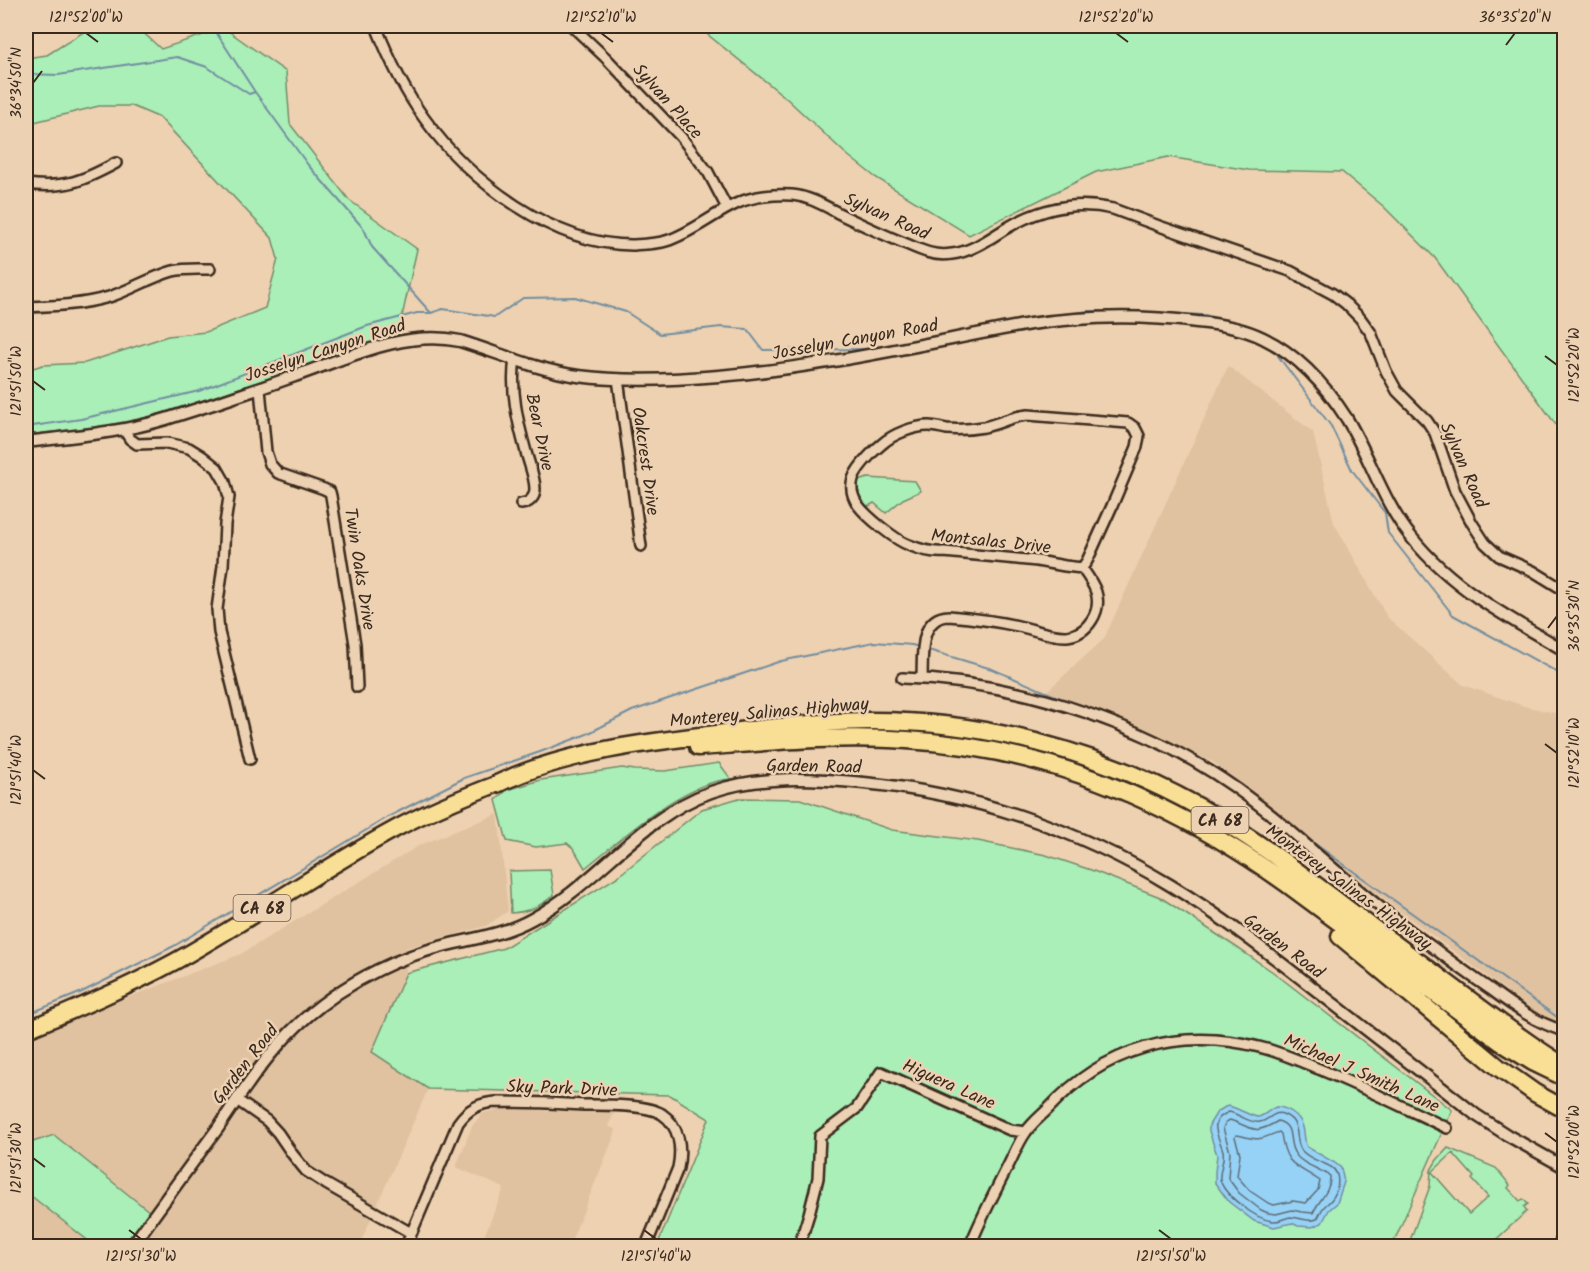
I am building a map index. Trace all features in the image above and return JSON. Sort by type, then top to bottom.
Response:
[{"type":"highway","name":"Monterey Salinas Highway","points":[[26,1030],[112,993],[174,962],[327,868],[398,828],[438,808],[517,775],[546,765],[600,752],[734,732],[868,721],[978,730],[1031,741],[1118,769],[1168,791],[1224,822],[1277,858],[1535,1047],[1564,1064]]},
{"type":"highway","name":"Monterey Salinas Highway","points":[[497,784],[566,765],[669,750],[873,738],[926,741],[1012,754],[1095,779],[1168,811],[1240,853]]},
{"type":"highway","points":[[1240,853],[1506,1072],[1564,1110]]},
{"type":"highway","name":"CA 68","points":[[1240,853],[1286,883],[1494,1037],[1525,1058],[1564,1077]]},
{"type":"highway","points":[[1450,1026],[1516,1073],[1564,1097]]},
{"type":"street","name":"Sylvan Road","points":[[376,26],[402,86],[424,119],[473,174],[490,188],[557,228],[593,240],[609,243],[664,242],[740,202],[779,195],[806,198],[908,245],[939,255],[965,251],[1016,222],[1049,209],[1066,205],[1098,205],[1290,271],[1333,294],[1360,318],[1371,333],[1392,383],[1436,433],[1455,491],[1485,543],[1499,556],[1533,571],[1564,590]]},
{"type":"street","name":"Sylvan Place","points":[[572,26],[606,58],[681,137],[708,172],[727,208]]},
{"type":"street","points":[[26,184],[56,186],[73,183],[116,163]]},
{"type":"street","points":[[26,308],[89,302],[120,293],[174,271],[210,269]]},
{"type":"street","name":"Josselyn Canyon Road","points":[[26,442],[123,430],[164,420],[382,346],[420,338],[460,340],[543,369],[578,376],[618,379],[692,378],[792,368],[1066,319],[1152,317],[1210,323],[1250,333],[1278,347],[1299,362],[1338,405],[1361,445],[1396,516],[1433,562],[1481,600],[1564,650]]},
{"type":"street","name":"Bear Drive","points":[[515,359],[513,379],[516,409],[535,490],[530,501],[521,504]]},
{"type":"street","name":"Oakcrest Drive","points":[[618,379],[641,546]]},
{"type":"street","name":"Twin Oaks Drive","points":[[260,389],[266,452],[270,464],[278,473],[324,489],[332,496],[355,644],[357,687]]},
{"type":"street","name":"Montsalas Drive","points":[[1028,415],[1128,423],[1135,428],[1139,440],[1112,506],[1082,568],[1037,561],[946,552],[934,553],[908,545],[885,530],[859,506],[853,494],[853,477],[882,444],[902,433],[923,426],[946,429],[975,428],[1028,415]]},
{"type":"street","points":[[123,430],[137,444],[167,443],[189,448],[217,468],[225,482],[229,497],[217,609],[219,632],[250,759]]},
{"type":"street","points":[[922,679],[924,635],[931,624],[941,617],[996,622],[1058,635],[1070,636],[1079,633],[1091,622],[1097,605],[1095,590],[1082,568]]},
{"type":"street","points":[[902,678],[973,684],[1042,700],[1135,732],[1191,759],[1258,804],[1373,902],[1431,947],[1522,1012],[1564,1031]]},
{"type":"street","name":"Garden Road","points":[[132,1246],[273,1051],[306,1018],[334,996],[360,979],[415,954],[502,933],[532,919],[554,906],[655,823],[694,799],[727,787],[768,780],[808,779],[882,785],[928,792],[1020,816],[1083,840],[1140,868],[1194,900],[1245,936],[1476,1115],[1564,1167]]},
{"type":"street","name":"Michael J Smith Lane","points":[[970,1246],[978,1225],[1026,1132],[1059,1096],[1080,1079],[1120,1055],[1142,1048],[1170,1042],[1198,1040],[1243,1043],[1261,1047],[1351,1082],[1448,1128]]},
{"type":"street","name":"Higuera Lane","points":[[799,1246],[818,1178],[820,1136],[857,1108],[881,1072],[1010,1130],[1026,1132]]},
{"type":"street","points":[[237,1100],[267,1121],[306,1171],[411,1233]]},
{"type":"street","name":"Sky Park Drive","points":[[406,1246],[456,1127],[467,1112],[487,1102],[629,1106],[662,1114],[675,1130],[679,1140],[678,1168],[646,1246]]},
{"type":"street","points":[[1559,1246],[1564,1235]]},
{"type":"shaded area","points":[[1228,366],[1313,432],[1334,523],[1387,617],[1463,685],[1524,706],[1564,715],[1564,1025],[1548,1022],[1345,870],[1213,762],[1046,692],[1104,639]]},
{"type":"shaded area","points":[[498,814],[508,911],[486,926],[406,948],[406,973],[373,1052],[428,1089],[359,1246],[26,1246],[26,1037],[241,954],[420,845]]},
{"type":"shaded area","points":[[502,1109],[614,1113],[608,1126],[616,1130],[615,1134],[569,1246],[480,1246],[504,1188],[456,1167],[472,1126],[483,1113]]},
{"type":"green space","points":[[93,26],[136,26],[161,49],[224,28],[286,72],[290,124],[349,200],[417,249],[398,335],[142,419],[117,425],[26,435],[26,370],[43,365],[85,363],[168,336],[206,332],[265,308],[278,259],[272,238],[160,118],[132,106],[99,106],[26,124],[26,58],[47,55]]},
{"type":"green space","points":[[697,26],[1564,26],[1564,436],[1435,258],[1383,206],[1342,172],[1249,170],[1168,157],[1096,172],[969,235],[875,177],[846,154],[785,97]]},
{"type":"green space","points":[[868,478],[915,481],[921,491],[903,499],[886,513],[874,503],[867,507],[861,498],[858,481]]},
{"type":"green space","points":[[719,763],[731,779],[712,782],[673,801],[635,827],[585,868],[574,849],[567,843],[536,847],[507,841],[496,800],[507,790],[541,780],[622,768],[665,771]]},
{"type":"green space","points":[[739,798],[800,799],[892,830],[978,841],[1046,855],[1160,897],[1273,972],[1452,1110],[1392,1246],[657,1246],[709,1119],[670,1095],[428,1089],[372,1052],[406,973],[504,948],[617,877],[702,809]]},
{"type":"green space","points":[[550,870],[554,895],[534,908],[511,913],[509,871]]},
{"type":"green space","points":[[54,1135],[150,1212],[122,1246],[95,1246],[26,1192],[26,1147],[33,1142]]},
{"type":"green space","points":[[1448,1148],[1496,1168],[1510,1185],[1508,1188],[1520,1201],[1523,1199],[1528,1204],[1524,1207],[1527,1211],[1489,1246],[1488,1244],[1485,1246],[1408,1246],[1430,1186],[1431,1170]],"holes":[[[1453,1153],[1474,1177],[1472,1179],[1488,1197],[1469,1214],[1432,1172]]]},
{"type":"water","points":[[1229,1106],[1258,1117],[1276,1107],[1289,1110],[1301,1123],[1307,1147],[1341,1168],[1344,1182],[1337,1203],[1329,1210],[1322,1223],[1312,1227],[1292,1223],[1274,1227],[1254,1221],[1229,1202],[1215,1183],[1217,1155],[1209,1125],[1217,1112]]},
{"type":"waterway","points":[[212,26],[255,92],[308,165],[364,229],[372,247],[431,313]]},
{"type":"waterway","points":[[26,74],[58,75],[177,57],[207,67],[249,94],[255,92]]},
{"type":"waterway","points":[[26,427],[81,419],[199,391],[367,326],[417,313],[431,313],[443,309],[495,317],[523,298],[575,297],[626,312],[660,334],[721,327],[747,329],[763,350],[872,349]]},
{"type":"waterway","points":[[1064,315],[1087,311],[1130,312]]},
{"type":"waterway","points":[[1156,313],[1205,315],[1222,320]]},
{"type":"waterway","points":[[1278,356],[1331,426],[1352,470],[1385,513],[1388,533],[1453,615],[1564,676]]},
{"type":"waterway","points":[[26,1015],[82,992],[174,946],[388,817],[464,778],[587,734],[632,711],[781,661],[874,642],[919,647]]},
{"type":"waterway","points":[[925,649],[992,669],[1074,704]]},
{"type":"waterway","points":[[1297,831],[1564,1022]]}]
